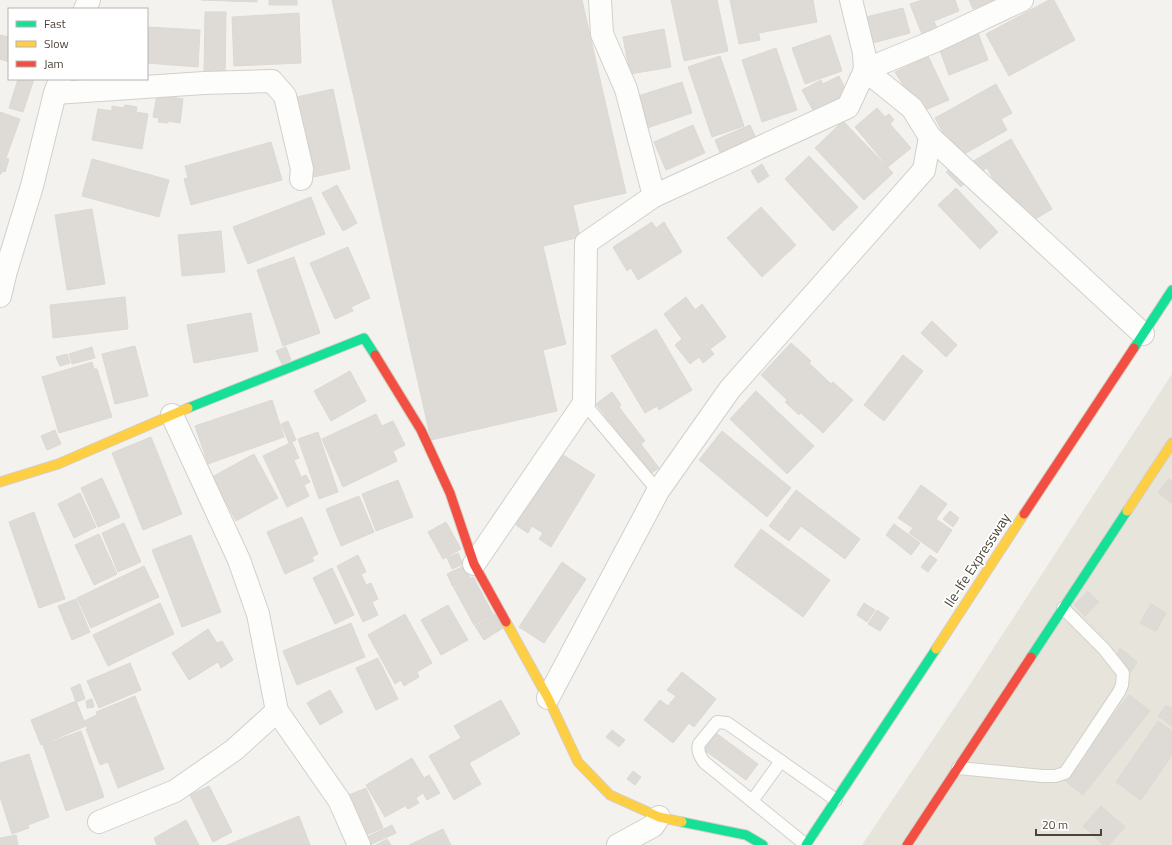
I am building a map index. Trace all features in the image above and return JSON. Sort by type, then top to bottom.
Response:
[{"type":"main road","name":"Ile-Ife Expressway","points":[[806,845],[1172,290]]},
{"type":"main road","points":[[0,482],[58,464],[172,415],[364,338],[421,430],[450,493],[474,564],[548,698],[578,762],[610,795],[659,817],[746,835],[763,845]]},
{"type":"main road","points":[[907,845],[1172,443]]},
{"type":"street","points":[[600,0],[602,34],[626,89],[654,196]]},
{"type":"street","points":[[474,564],[584,403],[586,243],[654,196],[848,107],[864,70],[864,53],[851,0]]},
{"type":"street","points":[[864,70],[935,41],[1022,0]]},
{"type":"street","points":[[864,70],[912,108],[930,137],[1143,334]]},
{"type":"street","points":[[0,296],[6,271],[32,186],[58,86],[272,81],[286,96],[302,169],[301,179]]},
{"type":"street","points":[[548,698],[658,491],[730,389],[924,170],[930,137]]},
{"type":"street","points":[[172,415],[239,560],[258,614],[277,711],[339,800],[359,845]]},
{"type":"street","points":[[99,822],[175,790],[234,750],[277,711]]},
{"type":"street","points":[[618,845],[653,826],[659,817]]},
{"type":"lane","points":[[584,403],[658,491]]},
{"type":"lane","points":[[958,768],[1043,776],[1055,776],[1065,773],[1119,692],[1122,685],[1123,673],[1104,649],[1063,608]]},
{"type":"lane","points":[[806,845],[704,762],[699,752],[699,744],[717,722],[727,723],[836,800]]},
{"type":"lane","points":[[752,801],[781,761]]},
{"type":"shaded area","points":[[1172,374],[1172,845],[862,845],[965,692]]},
{"type":"building","points":[[201,0],[257,0],[257,2]]},
{"type":"building","points":[[269,0],[297,0],[297,5],[269,5]]},
{"type":"building","points":[[332,0],[582,0],[626,193],[573,205],[580,237],[543,246],[566,344],[543,350],[557,411],[431,440]]},
{"type":"building","points":[[671,0],[717,0],[728,51],[684,61]]},
{"type":"building","points":[[730,0],[752,0],[760,40],[739,44]]},
{"type":"building","points":[[753,0],[813,0],[817,22],[759,33]]},
{"type":"building","points":[[922,0],[955,0],[959,11],[934,21],[938,31],[923,37],[910,4]]},
{"type":"building","points":[[969,0],[997,0],[973,9]]},
{"type":"building","points":[[1049,0],[1054,0],[1075,40],[1009,76],[986,34]]},
{"type":"building","points":[[903,8],[910,33],[869,44],[862,18]]},
{"type":"building","points":[[205,12],[226,12],[225,77],[204,77]]},
{"type":"building","points":[[299,13],[301,63],[234,66],[232,17]]},
{"type":"building","points":[[148,27],[200,30],[198,67],[148,63]]},
{"type":"building","points":[[664,29],[671,67],[630,74],[623,37]]},
{"type":"building","points":[[978,33],[988,60],[949,75],[939,48]]},
{"type":"building","points":[[0,35],[8,37],[8,62],[0,59]]},
{"type":"building","points":[[830,35],[842,71],[805,84],[792,48]]},
{"type":"building","points":[[776,48],[797,110],[762,122],[742,60]]},
{"type":"building","points":[[720,56],[744,126],[712,137],[688,67]]},
{"type":"building","points":[[928,56],[949,100],[920,112],[895,72]]},
{"type":"building","points":[[839,76],[850,98],[816,116],[802,90],[821,80],[823,84]]},
{"type":"building","points":[[18,80],[34,80],[23,112],[9,108]]},
{"type":"building","points":[[682,82],[692,113],[647,128],[638,96]]},
{"type":"building","points":[[996,84],[1012,113],[1001,119],[1007,130],[957,158],[935,118]]},
{"type":"building","points":[[333,89],[350,169],[309,178],[292,98]]},
{"type":"building","points":[[157,95],[183,99],[180,123],[168,121],[168,123],[158,122],[159,118],[153,117]]},
{"type":"building","points":[[125,105],[137,107],[136,112],[148,114],[142,149],[92,140],[98,109],[112,111],[112,106],[124,108]]},
{"type":"building","points":[[877,108],[885,117],[889,114],[894,120],[890,124],[911,148],[888,167],[855,127]]},
{"type":"building","points":[[0,112],[20,119],[6,158],[9,159],[5,172],[2,171],[1,174],[0,174]]},
{"type":"building","points":[[843,121],[893,173],[864,200],[815,148]]},
{"type":"building","points":[[693,125],[705,153],[666,170],[654,142]]},
{"type":"building","points":[[750,125],[758,143],[723,160],[715,140]]},
{"type":"building","points":[[1011,139],[1052,209],[1027,224],[1010,207],[987,168],[976,174],[970,163]]},
{"type":"building","points":[[271,142],[282,180],[191,205],[184,179],[188,178],[185,166]]},
{"type":"building","points":[[809,156],[858,207],[833,231],[785,179]]},
{"type":"building","points":[[92,159],[169,180],[159,217],[82,196]]},
{"type":"building","points":[[955,163],[970,178],[961,187],[946,172]]},
{"type":"building","points":[[762,164],[769,176],[758,183],[751,171]]},
{"type":"building","points":[[337,185],[357,223],[343,231],[322,193]]},
{"type":"building","points":[[956,188],[998,232],[980,249],[938,205]]},
{"type":"building","points":[[311,197],[325,234],[248,264],[233,227]]},
{"type":"building","points":[[761,207],[796,245],[762,277],[727,238]]},
{"type":"building","points":[[92,209],[105,284],[67,290],[55,215]]},
{"type":"building","points":[[652,222],[656,228],[664,222],[682,252],[638,280],[631,268],[627,271],[613,247]]},
{"type":"building","points":[[221,231],[225,272],[182,276],[178,235]]},
{"type":"building","points":[[348,247],[370,298],[351,307],[353,311],[335,319],[310,263]]},
{"type":"building","points":[[294,257],[320,333],[283,346],[257,270]]},
{"type":"building","points":[[125,297],[128,329],[53,338],[50,305]]},
{"type":"building","points":[[686,297],[695,310],[702,304],[726,337],[710,349],[714,354],[703,363],[699,357],[690,364],[675,345],[682,339],[664,314]]},
{"type":"building","points":[[251,313],[258,351],[194,363],[187,325]]},
{"type":"building","points":[[932,321],[957,345],[946,357],[921,333]]},
{"type":"building","points":[[656,329],[692,390],[659,410],[657,406],[645,413],[611,356]]},
{"type":"building","points":[[791,343],[811,361],[809,363],[831,384],[833,382],[853,400],[823,433],[801,413],[799,415],[785,402],[787,400],[761,375]]},
{"type":"building","points":[[135,346],[148,396],[115,404],[102,354]]},
{"type":"building","points":[[92,347],[95,358],[72,364],[69,354]]},
{"type":"building","points":[[286,347],[291,360],[282,364],[276,351]]},
{"type":"building","points":[[67,354],[70,363],[60,366],[56,357]]},
{"type":"building","points":[[903,355],[923,371],[884,421],[864,405]]},
{"type":"building","points":[[92,362],[94,369],[97,369],[112,417],[59,433],[42,377]]},
{"type":"building","points":[[350,371],[366,401],[331,421],[314,391]]},
{"type":"building","points":[[756,391],[814,446],[787,474],[730,419]]},
{"type":"building","points":[[612,392],[621,405],[619,407],[645,441],[641,444],[659,468],[650,474],[596,404]]},
{"type":"building","points":[[272,400],[284,437],[208,464],[195,426]]},
{"type":"building","points":[[376,414],[382,426],[393,421],[405,445],[393,451],[397,461],[343,487],[322,439]]},
{"type":"building","points":[[288,421],[296,440],[289,443],[281,424]]},
{"type":"building","points":[[55,430],[61,444],[47,450],[41,436]]},
{"type":"building","points":[[722,431],[791,488],[767,517],[699,460]]},
{"type":"building","points":[[318,432],[338,492],[319,499],[298,439]]},
{"type":"building","points":[[151,437],[182,514],[143,530],[112,453]]},
{"type":"building","points":[[292,442],[299,458],[294,460],[301,477],[306,475],[310,482],[304,485],[309,496],[287,507],[263,456]]},
{"type":"building","points":[[560,453],[595,475],[551,547],[539,539],[543,533],[532,526],[528,533],[516,525]]},
{"type":"building","points":[[254,454],[278,498],[236,521],[212,477]]},
{"type":"building","points":[[102,478],[120,517],[98,527],[81,488]]},
{"type":"building","points":[[1169,479],[1172,482],[1171,503],[1158,492]]},
{"type":"building","points":[[398,480],[413,517],[376,531],[362,494]]},
{"type":"building","points":[[921,485],[947,504],[936,519],[952,530],[937,553],[909,533],[913,528],[898,518]]},
{"type":"building","points":[[796,490],[860,539],[845,559],[801,526],[789,541],[769,526]]},
{"type":"building","points":[[80,493],[96,527],[74,538],[58,504]]},
{"type":"building","points":[[359,496],[374,532],[341,546],[326,509]]},
{"type":"building","points":[[950,511],[959,518],[953,527],[943,519]]},
{"type":"building","points":[[34,512],[65,599],[39,608],[9,522]]},
{"type":"building","points":[[302,517],[318,554],[312,557],[314,561],[285,574],[267,532]]},
{"type":"building","points":[[446,522],[461,549],[443,559],[428,532]]},
{"type":"building","points":[[124,523],[141,562],[118,572],[102,533]]},
{"type":"building","points":[[894,524],[920,543],[911,555],[886,535]]},
{"type":"building","points":[[761,529],[830,580],[803,617],[734,566]]},
{"type":"building","points":[[99,534],[117,574],[94,585],[75,545]]},
{"type":"building","points":[[191,535],[221,612],[182,627],[152,550]]},
{"type":"building","points":[[458,553],[463,564],[452,569],[447,558]]},
{"type":"building","points":[[358,555],[366,572],[361,574],[366,585],[371,583],[378,599],[372,602],[378,615],[363,622],[337,566]]},
{"type":"building","points":[[930,555],[937,560],[928,572],[921,567]]},
{"type":"building","points":[[562,562],[586,579],[544,643],[519,627]]},
{"type":"building","points":[[144,566],[159,597],[91,628],[77,598]]},
{"type":"building","points":[[464,566],[470,578],[453,587],[447,574]]},
{"type":"building","points":[[332,568],[354,615],[335,624],[313,578]]},
{"type":"building","points":[[473,577],[493,614],[474,625],[454,588]]},
{"type":"building","points":[[1088,591],[1099,602],[1085,616],[1074,605]]},
{"type":"building","points":[[76,599],[90,632],[72,640],[58,606]]},
{"type":"building","points":[[160,603],[174,634],[108,666],[93,635]]},
{"type":"building","points":[[864,603],[875,610],[867,622],[857,615]]},
{"type":"building","points":[[1151,604],[1166,613],[1156,631],[1140,623]]},
{"type":"building","points":[[448,605],[468,640],[441,655],[421,620]]},
{"type":"building","points":[[877,610],[889,618],[880,631],[868,624]]},
{"type":"building","points":[[405,614],[432,663],[417,672],[419,677],[404,686],[401,680],[395,684],[368,635]]},
{"type":"building","points":[[495,614],[503,628],[484,640],[475,626]]},
{"type":"building","points":[[351,623],[365,657],[297,685],[283,651]]},
{"type":"building","points":[[208,629],[217,643],[222,641],[233,660],[221,668],[218,662],[189,680],[172,653]]},
{"type":"building","points":[[1120,648],[1137,662],[1130,673],[1115,658]]},
{"type":"building","points":[[378,658],[398,699],[376,710],[356,668]]},
{"type":"building","points":[[130,663],[141,690],[99,708],[87,681]]},
{"type":"building","points":[[682,672],[716,699],[694,727],[689,723],[673,743],[644,720],[660,700],[668,706],[676,696],[667,690]]},
{"type":"building","points":[[80,684],[85,699],[76,702],[71,688]]},
{"type":"building","points":[[330,690],[343,712],[320,725],[307,703]]},
{"type":"building","points":[[1129,695],[1150,711],[1083,795],[1063,779]]},
{"type":"building","points":[[135,696],[164,769],[118,788],[108,762],[100,765],[84,721],[97,715],[96,712]]},
{"type":"building","points":[[92,699],[94,707],[87,708],[86,701]]},
{"type":"building","points":[[501,700],[520,734],[469,763],[481,784],[454,800],[429,756],[461,738],[454,726]]},
{"type":"building","points":[[76,701],[86,726],[41,745],[31,720]]},
{"type":"building","points":[[1166,705],[1172,709],[1172,726],[1158,716]]},
{"type":"building","points":[[1158,721],[1172,731],[1172,755],[1141,800],[1116,782]]},
{"type":"building","points":[[612,730],[625,740],[619,747],[606,737]]},
{"type":"building","points":[[712,730],[758,764],[746,780],[700,747]]},
{"type":"building","points":[[81,731],[104,797],[66,811],[43,745]]},
{"type":"building","points":[[29,754],[49,817],[28,825],[29,828],[12,834],[0,797],[0,763]]},
{"type":"building","points":[[412,758],[424,778],[429,775],[440,793],[427,800],[423,793],[416,798],[419,803],[408,809],[405,806],[385,817],[366,785]]},
{"type":"building","points":[[633,771],[641,777],[635,785],[627,779]]},
{"type":"building","points":[[209,786],[232,832],[213,842],[190,795]]},
{"type":"building","points":[[366,788],[383,828],[361,837],[344,797]]},
{"type":"building","points":[[1101,806],[1125,827],[1109,845],[1104,845],[1083,826]]},
{"type":"building","points":[[299,816],[310,845],[227,845]]},
{"type":"building","points":[[186,820],[199,845],[157,845],[154,838]]},
{"type":"building","points":[[392,825],[396,833],[370,845],[363,839]]},
{"type":"building","points":[[443,829],[451,845],[409,845]]},
{"type":"building","points":[[16,835],[18,845],[0,845],[0,838]]},
{"type":"building","points":[[387,839],[391,845],[376,845]]},
{"type":"traffic: fast","points":[[1134,348],[1172,290]]},
{"type":"traffic: fast","points":[[188,408],[364,338],[375,355]]},
{"type":"traffic: fast","points":[[1031,657],[1127,511]]},
{"type":"traffic: fast","points":[[806,845],[936,649]]},
{"type":"traffic: fast","points":[[682,822],[746,835],[763,845]]},
{"type":"traffic: slow","points":[[0,482],[58,464],[188,408]]},
{"type":"traffic: slow","points":[[1127,511],[1172,443]]},
{"type":"traffic: slow","points":[[936,649],[1024,514]]},
{"type":"traffic: slow","points":[[506,622],[548,698],[578,762],[610,795],[659,817],[682,822]]},
{"type":"traffic: jam","points":[[1024,514],[1134,348]]},
{"type":"traffic: jam","points":[[375,355],[421,430],[450,493],[474,564],[506,622]]},
{"type":"traffic: jam","points":[[907,845],[1031,657]]}]
